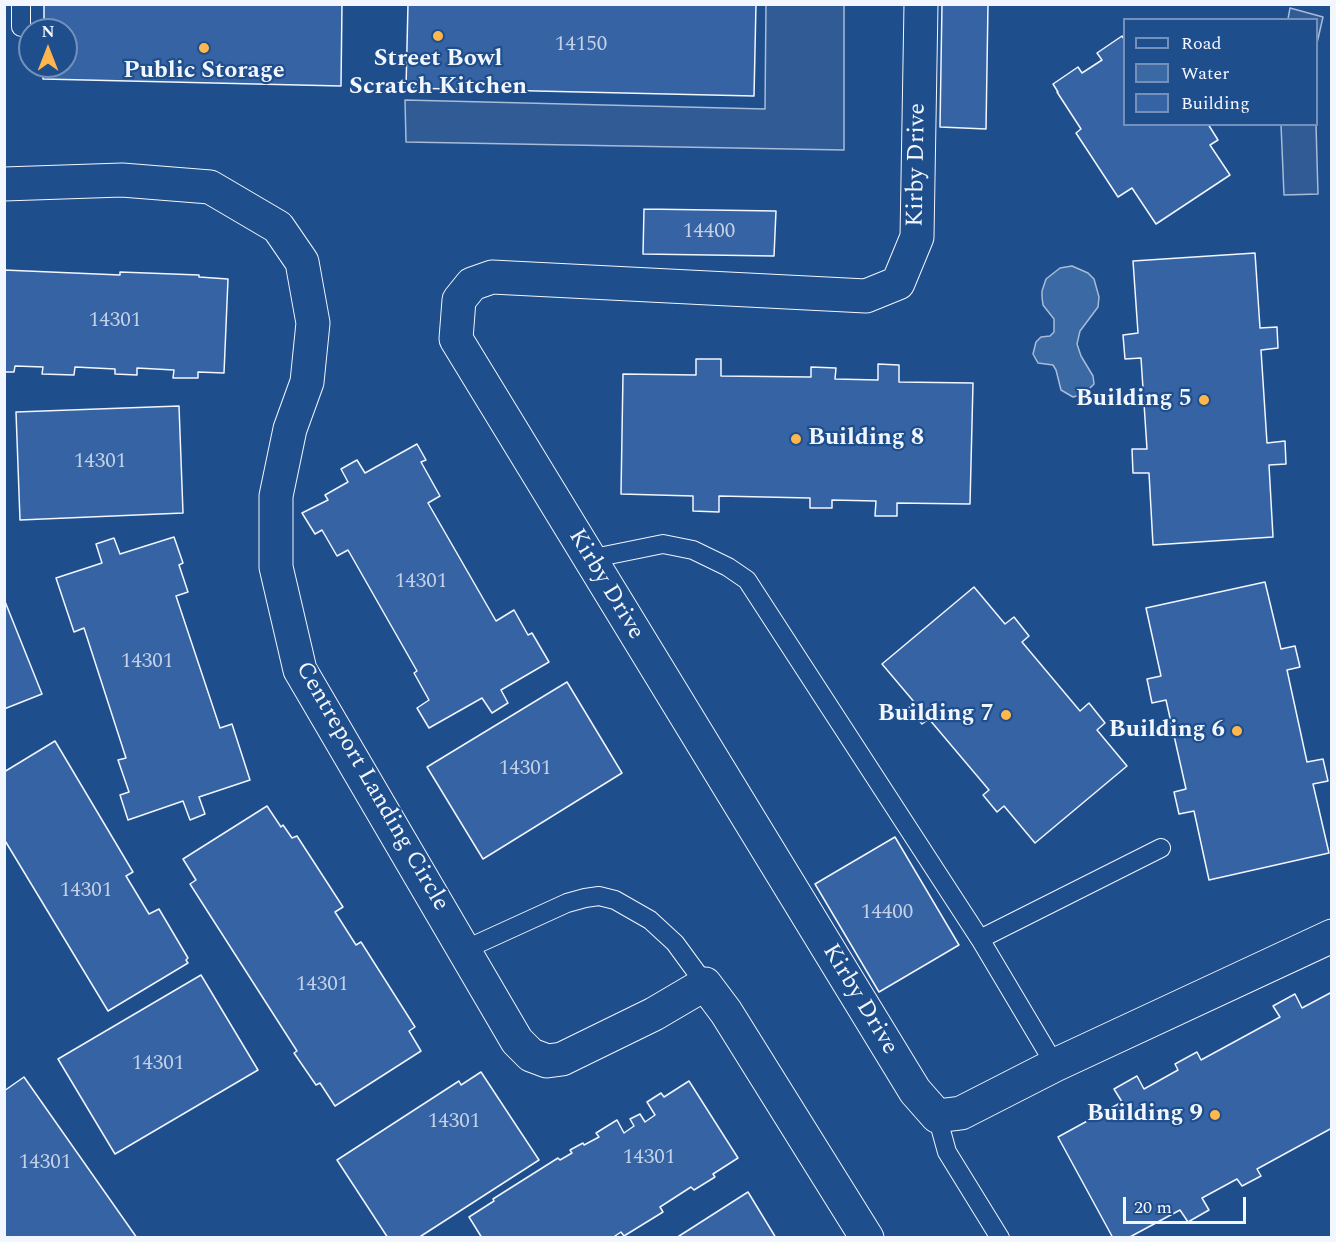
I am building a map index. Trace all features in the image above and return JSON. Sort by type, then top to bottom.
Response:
[{"type":"street","name":"Kirby Drive","points":[[921,4],[917,237],[898,283],[866,297],[492,277],[472,284],[459,300],[456,339],[915,1092],[937,1116]]},
{"type":"street","name":"Centreport Landing Circle","points":[[4,184],[122,180],[210,187],[278,227],[302,262],[313,323],[307,382],[290,429],[276,496],[276,567],[300,670],[518,1041],[531,1055],[547,1061],[562,1059],[654,1014],[705,984]]},
{"type":"street","points":[[937,1116],[961,1113],[1055,1065],[1332,936]]},
{"type":"street","points":[[705,984],[726,1012],[867,1238]]},
{"type":"lane","points":[[589,559],[663,543],[693,550],[728,567],[747,580],[980,939],[1055,1065]]},
{"type":"lane","points":[[980,939],[1161,848]]},
{"type":"lane","points":[[464,950],[567,903],[599,896],[615,900],[650,920],[675,943],[705,984]]},
{"type":"lane","points":[[937,1116],[947,1152],[1000,1238]]},
{"type":"shaded area","points":[[766,5],[844,5],[844,150],[406,142],[405,100],[765,109]]},
{"type":"shaded area","points":[[1290,8],[1323,17],[1318,39],[1318,18],[1288,18]]},
{"type":"shaded area","points":[[1281,126],[1316,126],[1318,194],[1284,195]]},
{"type":"water","points":[[1072,266],[1088,273],[1094,279],[1099,297],[1098,307],[1080,331],[1077,344],[1093,376],[1094,384],[1084,394],[1073,397],[1061,390],[1053,365],[1038,363],[1033,354],[1036,342],[1041,337],[1050,336],[1054,332],[1054,319],[1043,305],[1042,291],[1046,279],[1060,268]]},
{"type":"building","name":"Public Storage","points":[[44,4],[342,4],[341,86],[43,79],[78,78],[78,18],[44,18]]},
{"type":"building","points":[[408,4],[756,4],[754,96],[406,88]]},
{"type":"building","points":[[942,4],[988,4],[986,129],[940,127]]},
{"type":"building","points":[[1122,36],[1123,38],[1123,126],[1209,126],[1218,140],[1210,145],[1230,175],[1156,224],[1132,188],[1118,197],[1076,133],[1081,129],[1053,84],[1078,67],[1082,73],[1102,60],[1097,53]]},
{"type":"building","points":[[644,209],[776,211],[774,256],[643,254]]},
{"type":"building","name":"Building 5","points":[[1255,253],[1260,328],[1277,327],[1278,348],[1261,350],[1267,443],[1285,441],[1286,464],[1269,465],[1273,537],[1153,545],[1149,473],[1133,473],[1132,449],[1147,449],[1141,358],[1125,359],[1123,335],[1138,333],[1133,261]]},
{"type":"building","points":[[4,270],[120,275],[120,272],[199,275],[199,277],[228,279],[224,373],[198,372],[198,378],[173,378],[174,370],[137,368],[137,375],[115,374],[115,369],[75,367],[74,375],[42,374],[43,367],[15,366],[14,372],[4,372]]},
{"type":"building","name":"Building 8","points":[[696,359],[721,359],[721,376],[811,377],[811,367],[836,368],[835,379],[878,380],[878,364],[899,365],[899,382],[973,383],[970,504],[897,503],[897,516],[875,516],[876,501],[832,500],[832,508],[810,508],[810,498],[719,496],[719,512],[693,511],[693,496],[621,494],[623,374],[696,375]]},
{"type":"building","points":[[179,406],[183,513],[20,520],[16,412]]},
{"type":"building","points":[[417,444],[426,460],[421,462],[440,496],[428,503],[496,621],[514,610],[528,635],[532,633],[549,662],[501,690],[508,703],[492,713],[482,698],[429,728],[417,708],[429,700],[414,673],[417,671],[348,550],[337,556],[322,530],[315,534],[302,513],[328,500],[325,495],[348,482],[341,469],[357,460],[365,473]]},
{"type":"building","points":[[174,537],[183,563],[179,565],[188,592],[176,596],[220,728],[232,724],[250,780],[199,797],[205,814],[190,820],[183,801],[128,820],[120,795],[129,792],[118,760],[126,758],[84,628],[74,632],[56,578],[102,563],[96,544],[114,538],[120,554]]},
{"type":"building","name":"Building 6","points":[[1265,582],[1281,649],[1295,646],[1300,667],[1287,670],[1307,762],[1323,759],[1328,781],[1313,784],[1329,853],[1209,880],[1194,811],[1179,814],[1174,792],[1186,789],[1166,700],[1152,703],[1147,679],[1161,676],[1146,608]]},
{"type":"building","name":"Building 7","points":[[974,587],[1005,624],[1014,617],[1029,636],[1022,642],[1080,711],[1089,703],[1105,723],[1097,730],[1127,766],[1035,843],[1004,806],[997,812],[983,795],[989,790],[929,719],[922,724],[908,708],[915,703],[882,664]]},
{"type":"building","points":[[4,599],[42,694],[4,709]]},
{"type":"building","points":[[567,682],[622,773],[483,859],[427,767]]},
{"type":"building","points":[[55,741],[133,872],[126,876],[149,914],[159,909],[188,958],[186,960],[188,963],[108,1011],[4,839],[4,772]]},
{"type":"building","points":[[267,806],[281,827],[283,825],[292,838],[297,836],[343,907],[335,912],[356,945],[361,942],[415,1027],[409,1031],[421,1051],[335,1106],[320,1083],[316,1085],[294,1053],[297,1051],[190,884],[196,880],[183,859]]},
{"type":"building","points":[[895,837],[959,945],[879,992],[815,884]]},
{"type":"building","points":[[201,975],[258,1070],[115,1154],[58,1059]]},
{"type":"building","name":"Building 9","points":[[1332,992],[1332,1128],[1257,1169],[1261,1176],[1242,1186],[1237,1179],[1202,1198],[1209,1210],[1188,1222],[1180,1210],[1128,1238],[1113,1238],[1058,1137],[1122,1102],[1114,1089],[1137,1076],[1144,1089],[1178,1070],[1175,1064],[1197,1052],[1201,1060],[1280,1017],[1273,1006],[1295,994],[1302,1008]]},
{"type":"building","points":[[481,1072],[539,1160],[418,1238],[388,1238],[337,1160],[459,1081],[461,1085]]},
{"type":"building","points":[[24,1077],[137,1238],[4,1238],[4,1091]]},
{"type":"building","points":[[689,1081],[738,1158],[713,1174],[715,1177],[694,1190],[691,1187],[660,1207],[663,1212],[624,1236],[621,1232],[612,1238],[482,1238],[469,1217],[558,1158],[560,1160],[572,1153],[570,1150],[599,1137],[596,1133],[617,1120],[624,1133],[634,1126],[630,1119],[640,1114],[645,1122],[655,1115],[647,1102],[661,1093],[664,1097]]},
{"type":"building","points":[[748,1192],[776,1238],[676,1238]]},
{"type":"place","name":"Street Bowl Scratch Kitchen","points":[[438,36]]},
{"type":"place","name":"Public Storage","points":[[204,48]]},
{"type":"place","name":"Building 5","points":[[1204,400]]},
{"type":"place","name":"Building 8","points":[[796,439]]},
{"type":"place","name":"Building 7","points":[[1006,715]]},
{"type":"place","name":"Building 6","points":[[1237,731]]},
{"type":"place","name":"Building 9","points":[[1215,1115]]}]
